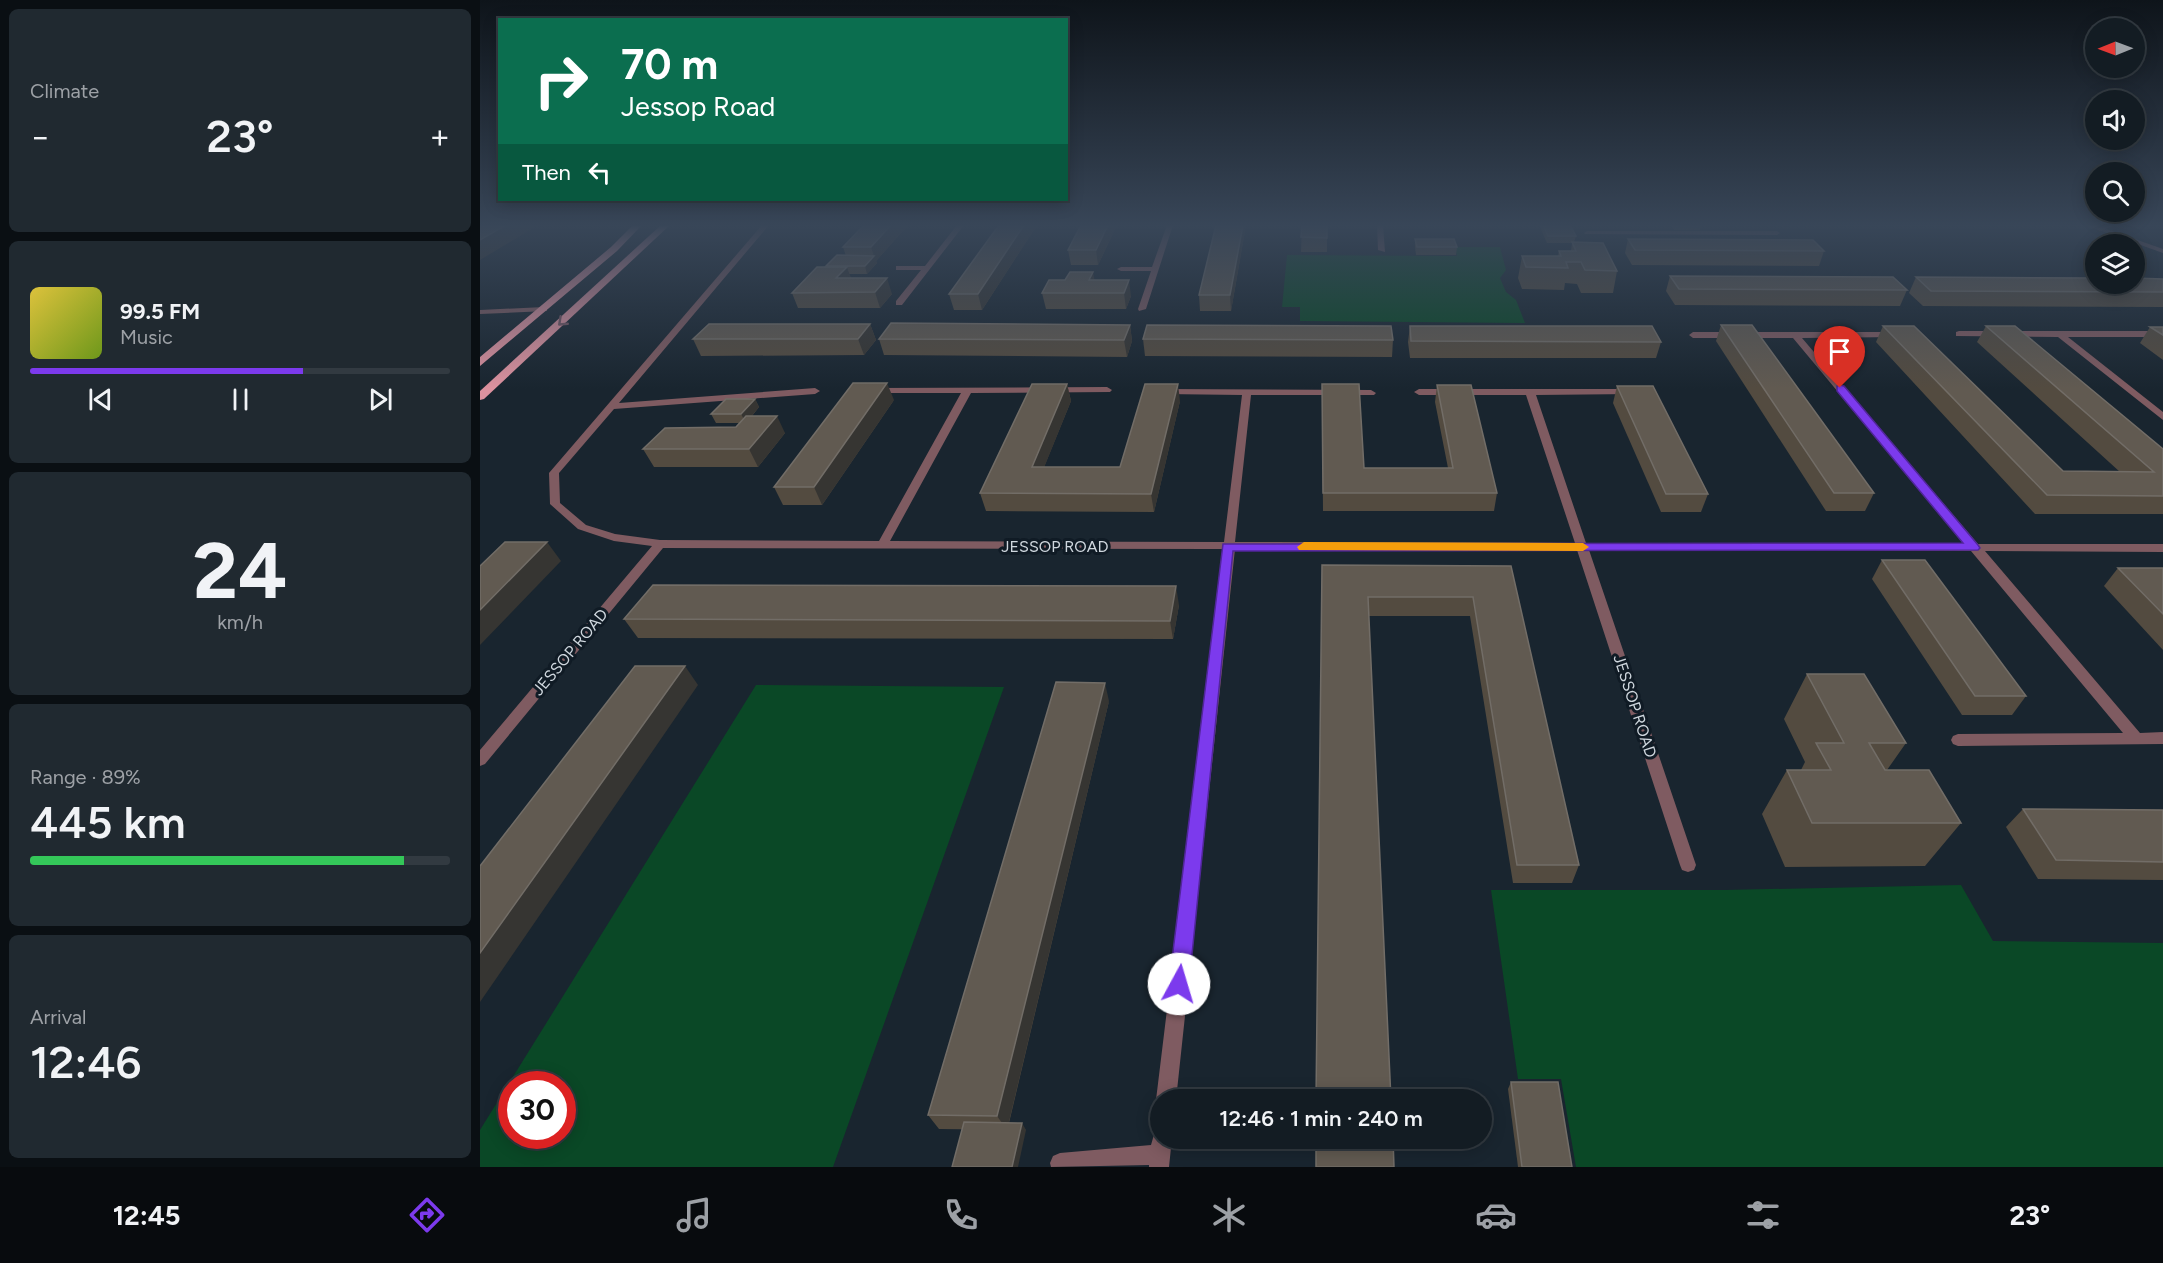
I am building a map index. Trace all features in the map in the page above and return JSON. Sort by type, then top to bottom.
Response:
[{"type":"main road","points":[[480,363],[577,279]]},
{"type":"main road","points":[[480,398],[607,279]]},
{"type":"street","name":"JESSOP ROAD","points":[[719,279],[554,473],[555,504],[582,527],[614,537],[660,544],[2163,548]]},
{"type":"street","points":[[899,303],[918,279]]},
{"type":"street","points":[[1142,309],[1152,279]]},
{"type":"street","points":[[480,312],[544,309]]},
{"type":"street","points":[[1959,334],[2163,334]]},
{"type":"street","points":[[2060,334],[2163,417]]},
{"type":"street","points":[[1693,335],[1911,335]]},
{"type":"street","points":[[1796,336],[2136,738]]},
{"type":"street","points":[[863,390],[1107,390]]},
{"type":"street","points":[[611,406],[814,391]]},
{"type":"street","points":[[882,546],[967,391]]},
{"type":"street","points":[[1167,1089],[1227,546],[1247,391]]},
{"type":"street","points":[[1155,392],[1371,393]]},
{"type":"street","points":[[1419,392],[1642,392]]},
{"type":"street","name":"JESSOP ROAD","points":[[1530,392],[1688,865]]},
{"type":"street","name":"JESSOP ROAD","points":[[480,760],[660,544]]},
{"type":"street","points":[[1958,740],[2163,738]]},
{"type":"street","points":[[1060,1163],[1160,1153]]},
{"type":"green space","points":[[1285,279],[1501,279],[1506,292],[1516,300],[1525,323],[1300,321],[1300,307],[1282,307]]},
{"type":"green space","points":[[756,685],[1004,687],[833,1167],[480,1167],[480,1130],[498,1101],[498,1149],[576,1149],[576,1071],[517,1071]]},
{"type":"green space","points":[[1961,885],[1993,941],[2163,943],[2163,1167],[1576,1167],[1561,1079],[1518,1079],[1491,890],[1725,890]]},
{"type":"building","points":[[805,279],[886,279],[875,292],[792,293]]},
{"type":"building","points":[[960,279],[988,279],[978,294],[949,294]]},
{"type":"building","points":[[1203,279],[1233,279],[1230,295],[1199,295]]},
{"type":"building","points":[[1672,279],[1896,279],[1907,290],[1679,289]]},
{"type":"building","points":[[1919,279],[2085,279],[2085,292],[1931,291]]},
{"type":"building","points":[[2145,279],[2163,279],[2163,292],[2145,292]]},
{"type":"building","points":[[1049,280],[1129,280],[1124,293],[1042,293]]},
{"type":"building","points":[[891,323],[1130,325],[1124,340],[879,339]]},
{"type":"building","points":[[709,324],[870,324],[858,339],[693,339]]},
{"type":"building","points":[[1147,325],[1391,326],[1393,340],[1143,339]]},
{"type":"building","points":[[1721,325],[1752,325],[1874,493],[1834,493]]},
{"type":"building","points":[[1410,326],[1652,326],[1661,342],[1411,341]]},
{"type":"building","points":[[1883,326],[1914,326],[2063,471],[2154,472],[1986,326],[2015,326],[2163,449],[2163,496],[2047,495]]},
{"type":"building","points":[[2150,327],[2163,327],[2163,335]]},
{"type":"building","points":[[853,383],[887,383],[814,487],[774,487]]},
{"type":"building","points":[[1032,384],[1067,384],[1032,467],[1120,467],[1145,384],[1178,384],[1151,494],[980,493]]},
{"type":"building","points":[[1322,384],[1359,384],[1364,468],[1453,468],[1437,385],[1471,385],[1497,493],[1323,493]]},
{"type":"building","points":[[1617,386],[1653,386],[1708,494],[1666,494]]},
{"type":"building","points":[[726,399],[755,399],[741,414],[711,414]]},
{"type":"building","points":[[746,416],[777,416],[749,449],[643,449],[665,428],[736,427]]},
{"type":"building","points":[[505,542],[547,542],[480,610],[480,566]]},
{"type":"building","points":[[1882,560],[1925,560],[2026,696],[1975,696]]},
{"type":"building","points":[[1322,565],[1511,566],[1579,865],[1517,865],[1473,597],[1368,597],[1390,1089],[1316,1089]]},
{"type":"building","points":[[2118,568],[2163,568],[2163,614]]},
{"type":"building","points":[[653,585],[1176,586],[1170,621],[624,619]]},
{"type":"building","points":[[635,666],[685,666],[480,953],[480,866]]},
{"type":"building","points":[[1807,674],[1864,674],[1906,743],[1869,743],[1885,770],[1929,770],[1961,823],[1812,823],[1787,770],[1831,770],[1816,743],[1844,743]]},
{"type":"building","points":[[1056,682],[1105,683],[997,1116],[928,1115]]},
{"type":"building","points":[[2023,809],[2163,810],[2163,862],[2056,860]]},
{"type":"building","points":[[1511,1082],[1558,1082],[1572,1167],[1522,1167]]},
{"type":"building","points":[[964,1122],[1022,1123],[1012,1167],[952,1167]]},
{"type":"building","points":[[1316,1149],[1393,1149],[1394,1167],[1316,1167]]},
{"type":"slow traffic","points":[[1304,547],[1583,547]]},
{"type":"route","points":[[1179,984],[1227,546],[1973,548],[1840,388]]}]
